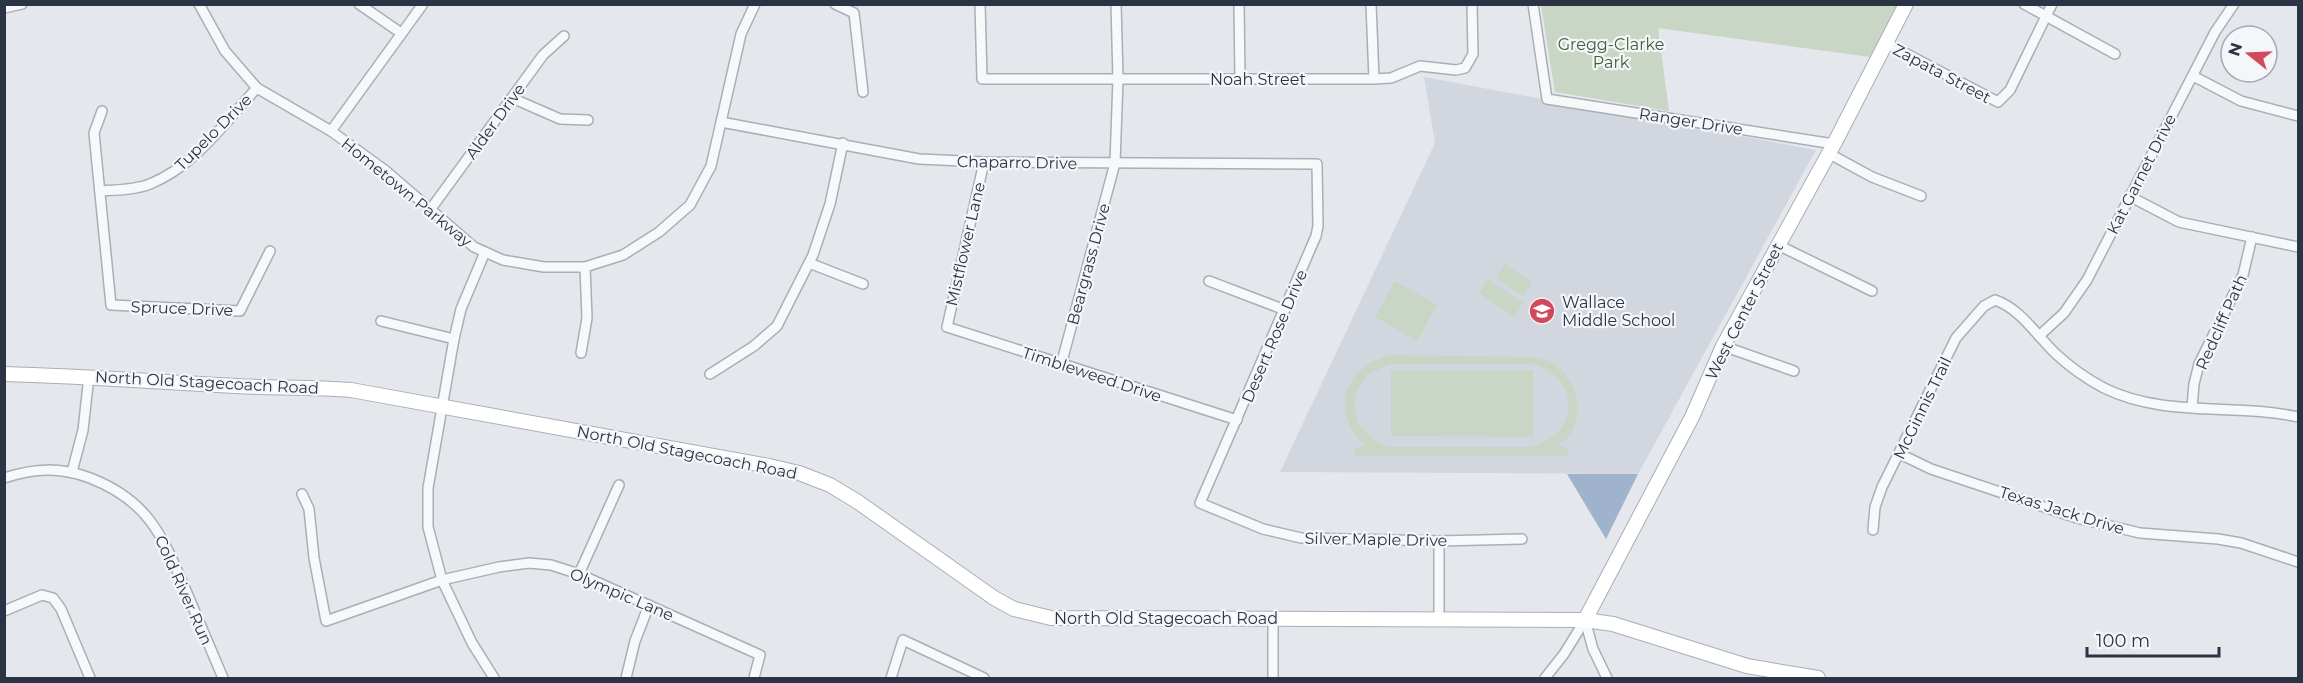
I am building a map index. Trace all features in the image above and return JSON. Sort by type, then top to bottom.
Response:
[{"type":"street","points":[[4,8],[22,4]]},
{"type":"street","name":"Hometown Parkway","points":[[199,4],[225,51],[256,88],[331,131],[386,171],[474,248],[503,260],[544,267],[585,267],[623,255],[659,232],[690,205],[711,166],[741,34],[755,4]]},
{"type":"street","points":[[359,4],[401,33]]},
{"type":"street","points":[[331,131],[423,4]]},
{"type":"street","points":[[835,4],[854,13],[864,92]]},
{"type":"street","name":"Noah Street","points":[[980,4],[982,79],[1374,79],[1391,78],[1420,66],[1456,70],[1465,68],[1473,54],[1472,4]]},
{"type":"street","points":[[1116,4],[1118,79]]},
{"type":"street","points":[[1239,4],[1240,79]]},
{"type":"street","points":[[1371,4],[1374,79]]},
{"type":"street","name":"Ranger Drive","points":[[1533,4],[1547,99],[1831,148],[1872,177],[1921,196]]},
{"type":"street","name":"West Center Street","points":[[1585,620],[1692,417],[1723,346],[1831,148],[1906,4]]},
{"type":"street","points":[[2024,4],[2115,54]]},
{"type":"street","points":[[2046,16],[2052,4]]},
{"type":"street","name":"Kat Garnet Drive","points":[[2038,336],[2064,313],[2076,298],[2215,32],[2234,4]]},
{"type":"street","name":"Zapata Street","points":[[1886,43],[1998,102],[2010,90],[2046,16]]},
{"type":"street","name":"Alder Drive","points":[[430,210],[543,55],[564,36]]},
{"type":"street","points":[[2193,76],[2241,101],[2298,116]]},
{"type":"street","name":"Beargrass Drive","points":[[1061,365],[1115,163],[1118,79]]},
{"type":"street","name":"Tupelo Drive","points":[[100,191],[132,189],[148,185],[177,170],[256,88]]},
{"type":"street","points":[[512,98],[560,119],[588,120]]},
{"type":"street","name":"Spruce Drive","points":[[102,111],[94,133],[111,305],[240,311],[270,251]]},
{"type":"street","name":"Chaparro Drive","points":[[721,122],[919,159],[984,162],[1317,164]]},
{"type":"street","points":[[710,374],[754,346],[777,326],[809,263],[830,204],[843,143]]},
{"type":"street","name":"Mistflower Lane","points":[[946,327],[984,162]]},
{"type":"street","name":"Desert Rose Drive","points":[[1200,502],[1316,236],[1318,226],[1317,164]]},
{"type":"street","points":[[2129,196],[2179,222],[2298,248]]},
{"type":"street","name":"Redcliff Path","points":[[2192,406],[2199,364],[2243,276],[2252,237]]},
{"type":"street","points":[[1778,245],[1872,291]]},
{"type":"street","points":[[485,252],[461,309],[454,339],[428,488],[428,527],[442,580],[472,643],[494,678]]},
{"type":"street","points":[[809,263],[863,284]]},
{"type":"street","points":[[581,352],[588,318],[585,267]]},
{"type":"street","points":[[1209,281],[1285,310]]},
{"type":"street","name":"McGinnis Trail","points":[[1873,530],[1875,507],[1882,487],[1956,338],[1984,306],[1995,300],[2010,305],[2038,336]]},
{"type":"street","points":[[381,321],[454,339]]},
{"type":"street","name":"Timbleweed Drive","points":[[946,327],[1237,420]]},
{"type":"street","points":[[2038,336],[2071,367],[2105,388],[2124,396],[2166,405],[2298,417]]},
{"type":"street","points":[[1723,346],[1794,371]]},
{"type":"street","name":"North Old Stagecoach Road","points":[[4,374],[89,376],[240,387],[351,390],[800,473],[830,485],[858,502],[994,598],[1014,609],[1065,620],[1585,620],[1613,624],[1747,666],[1818,678]]},
{"type":"street","points":[[72,472],[83,430],[89,376]]},
{"type":"street","name":"Texas Jack Drive","points":[[1900,454],[1931,469],[2076,518],[2140,533],[2241,543],[2298,562]]},
{"type":"street","name":"Cold River Run","points":[[4,478],[31,471],[54,469],[72,472],[107,484],[144,513],[161,535],[223,678]]},
{"type":"street","points":[[579,574],[619,485]]},
{"type":"street","name":"Olympic Lane","points":[[302,494],[309,509],[314,558],[326,621],[442,580],[499,567],[529,563],[551,565],[579,574],[760,655],[754,678]]},
{"type":"street","name":"Silver Maple Drive","points":[[1200,502],[1263,529],[1301,538],[1439,541],[1522,539]]},
{"type":"street","points":[[1439,541],[1439,619]]},
{"type":"street","points":[[4,610],[42,595],[52,597],[61,609],[90,678]]},
{"type":"street","points":[[626,678],[635,641],[649,605]]},
{"type":"street","points":[[1273,619],[1273,678]]},
{"type":"street","points":[[1545,678],[1564,654],[1585,620]]},
{"type":"street","points":[[1585,620],[1593,649],[1607,678]]},
{"type":"street","points":[[891,678],[903,640],[984,678]]},
{"type":"shaded area","name":"Wallace Middle School","points":[[1424,77],[1816,150],[1638,474],[1280,472],[1435,143]]},
{"type":"green space","name":"Gregg-Clarke Park","points":[[1541,4],[1897,5],[1870,57],[1658,28],[1669,111],[1555,92]]},
{"type":"green space","points":[[1505,264],[1532,282],[1523,296],[1496,278]]},
{"type":"green space","points":[[1488,280],[1523,303],[1514,317],[1479,293]]},
{"type":"green space","points":[[1395,281],[1437,305],[1417,341],[1375,317]]},
{"type":"green space","points":[[1392,355],[1532,357],[1549,361],[1567,376],[1578,406],[1574,427],[1568,437],[1557,446],[1568,448],[1567,456],[1355,456],[1356,447],[1366,446],[1354,433],[1347,419],[1345,405],[1347,392],[1353,379],[1362,369],[1376,360]],"holes":[[[1391,364],[1530,364],[1547,370],[1559,380],[1566,392],[1568,406],[1566,419],[1558,432],[1546,441],[1529,447],[1389,447],[1376,441],[1359,425],[1354,406],[1356,393],[1368,374]]]},
{"type":"green space","points":[[1391,370],[1533,370],[1533,437],[1391,436]]},
{"type":"water","points":[[1567,474],[1638,474],[1606,539]]},
{"type":"place","name":"Wallace Middle School","points":[[1542,311]]}]
